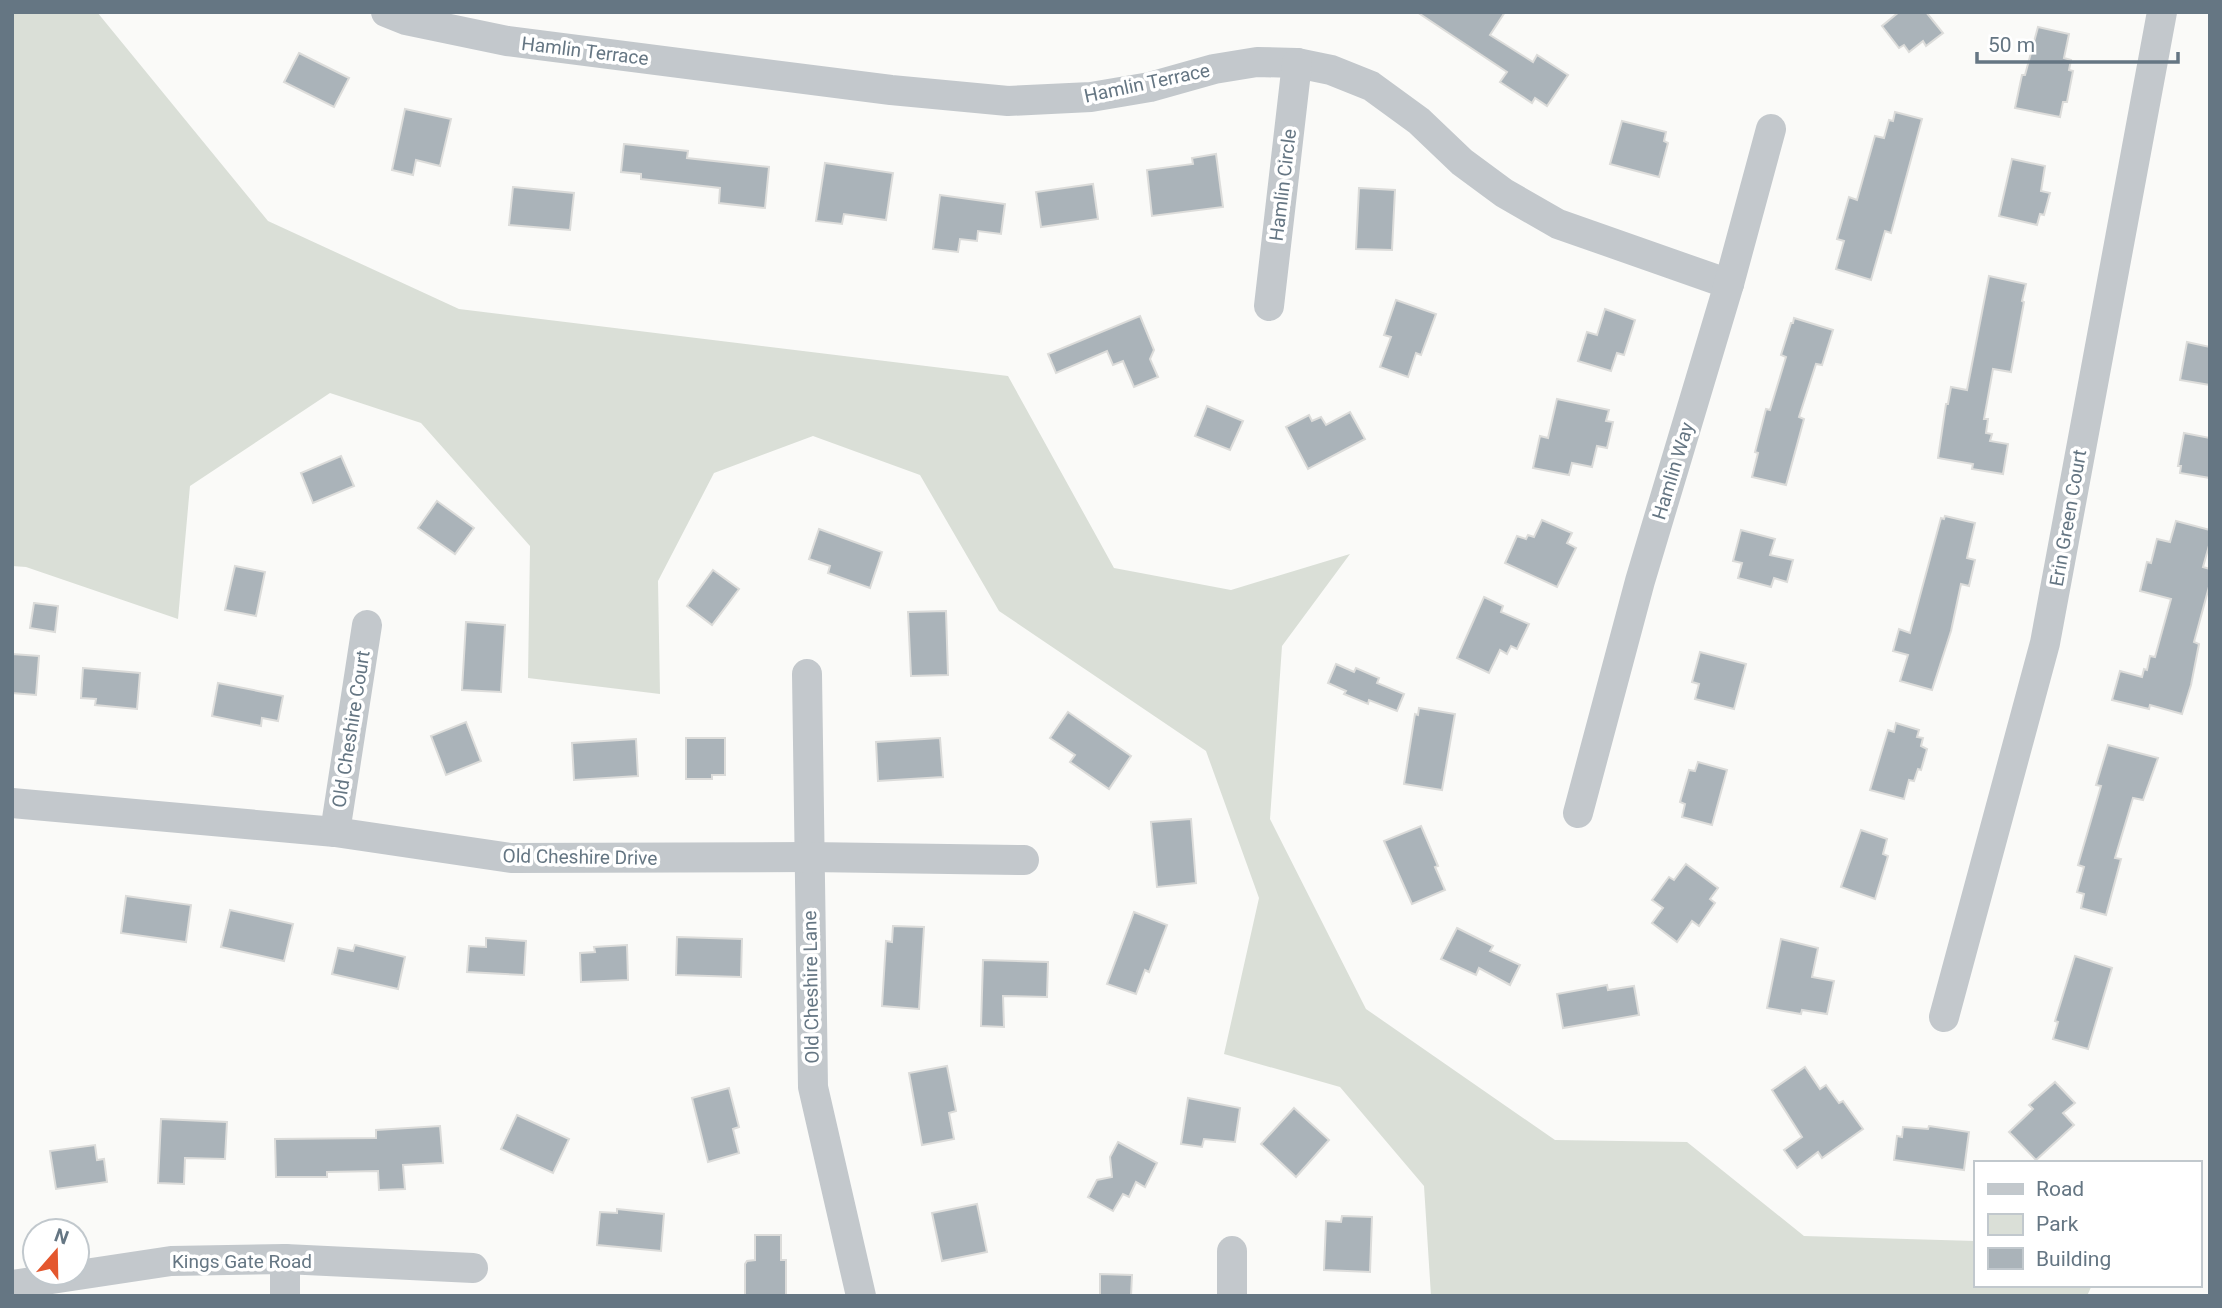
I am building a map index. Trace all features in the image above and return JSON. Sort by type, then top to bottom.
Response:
[{"type":"street","name":"Hamlin Terrace","points":[[386,12],[406,20],[507,40],[891,90],[1008,102],[1091,97],[1150,87],[1214,69],[1257,62],[1297,63],[1331,70],[1371,86],[1419,121],[1462,162],[1504,193],[1558,223],[1729,284]]},
{"type":"street","name":"Erin Green Court","points":[[1944,1017],[2045,643],[2162,12]]},
{"type":"street","name":"Hamlin Circle","points":[[1269,306],[1297,63]]},
{"type":"street","name":"Hamlin Way","points":[[1578,813],[1640,581],[1729,284],[1771,130]]},
{"type":"street","name":"Old Cheshire Court","points":[[335,832],[367,625]]},
{"type":"street","name":"Old Cheshire Lane","points":[[807,674],[813,1087],[861,1296]]},
{"type":"street","name":"Old Cheshire Drive","points":[[12,803],[335,832],[511,858],[809,857],[1024,860]]},
{"type":"street","points":[[1232,1251],[1232,1296]]},
{"type":"street","points":[[285,1259],[285,1296]]},
{"type":"street","name":"Kings Gate Road","points":[[12,1285],[171,1261],[285,1259],[473,1268]]},
{"type":"green space","points":[[12,12],[97,12],[268,221],[459,309],[1008,376],[1114,568],[1231,590],[1350,554],[1282,646],[1270,819],[1366,1009],[1555,1140],[1687,1142],[1804,1236],[1974,1241],[1974,1287],[2091,1287],[2087,1296],[1431,1296],[1424,1186],[1340,1087],[1224,1054],[1259,898],[1206,751],[999,611],[920,475],[813,436],[714,473],[658,581],[660,694],[528,678],[530,546],[421,423],[330,393],[190,486],[178,619],[26,567],[12,566]]},
{"type":"building","points":[[1417,12],[1505,12],[1490,35],[1533,62],[1537,55],[1568,75],[1547,106],[1535,98],[1532,103],[1500,82],[1507,72]]},
{"type":"building","points":[[1899,12],[1926,12],[1943,33],[1926,46],[1923,41],[1909,52],[1904,45],[1899,48],[1882,26]]},
{"type":"building","points":[[2038,27],[2069,34],[2064,58],[2071,60],[2069,70],[2073,71],[2067,102],[2063,102],[2060,117],[2015,108],[2022,75],[2025,75]]},
{"type":"building","points":[[299,53],[349,78],[334,107],[284,82]]},
{"type":"building","points":[[405,109],[451,119],[440,166],[416,160],[413,175],[392,170]]},
{"type":"building","points":[[1895,112],[1922,119],[1891,233],[1885,231],[1871,280],[1836,269],[1844,241],[1837,239],[1849,197],[1857,200],[1875,136],[1884,138],[1889,120],[1893,121]]},
{"type":"building","points":[[1622,121],[1666,132],[1664,141],[1668,143],[1659,177],[1610,164]]},
{"type":"building","points":[[624,144],[688,151],[687,158],[769,167],[765,208],[719,203],[720,188],[641,179],[641,174],[621,172]]},
{"type":"building","points":[[1216,154],[1223,207],[1152,216],[1147,170],[1193,164],[1192,158]]},
{"type":"building","points":[[2012,159],[2045,166],[2041,191],[2050,193],[2044,215],[2040,214],[2037,225],[1999,216]]},
{"type":"building","points":[[825,163],[893,173],[886,220],[844,214],[842,224],[816,221]]},
{"type":"building","points":[[1093,184],[1098,219],[1041,227],[1036,192]]},
{"type":"building","points":[[513,187],[574,193],[570,230],[509,225]]},
{"type":"building","points":[[1359,188],[1395,190],[1392,250],[1356,249]]},
{"type":"building","points":[[940,195],[1005,204],[1001,234],[978,231],[977,241],[960,239],[958,252],[933,249]]},
{"type":"building","points":[[1989,276],[2026,284],[2011,372],[1993,369],[1984,419],[1988,419],[1986,433],[1992,434],[1990,441],[2008,444],[2003,474],[1972,469],[1973,464],[1938,458],[1951,387],[1967,390]]},
{"type":"building","points":[[1396,300],[1436,314],[1421,355],[1416,353],[1408,377],[1380,367],[1391,337],[1384,335]]},
{"type":"building","points":[[1605,309],[1635,320],[1624,355],[1617,353],[1611,371],[1578,361],[1587,332],[1597,335]]},
{"type":"building","points":[[1140,316],[1154,350],[1150,359],[1158,377],[1134,387],[1123,361],[1113,365],[1107,351],[1056,373],[1048,354]]},
{"type":"building","points":[[1794,318],[1833,330],[1822,365],[1816,364],[1799,417],[1804,419],[1786,485],[1752,477],[1758,453],[1755,452],[1766,409],[1770,410],[1786,357],[1781,355]]},
{"type":"building","points":[[2187,342],[2210,347],[2210,385],[2180,380]]},
{"type":"building","points":[[1557,399],[1609,410],[1606,421],[1613,422],[1607,448],[1597,446],[1592,467],[1572,463],[1569,475],[1533,468],[1540,436],[1548,438]]},
{"type":"building","points":[[1207,406],[1243,421],[1230,450],[1195,436]]},
{"type":"building","points":[[1350,412],[1365,439],[1308,469],[1286,427],[1309,415],[1312,421],[1321,417],[1326,425]]},
{"type":"building","points":[[2184,433],[2210,438],[2210,478],[2180,473],[2181,466],[2178,466]]},
{"type":"building","points":[[341,456],[354,486],[313,503],[301,473]]},
{"type":"building","points":[[437,501],[474,528],[455,554],[418,528]]},
{"type":"building","points":[[1945,516],[1975,523],[1967,558],[1975,560],[1969,586],[1961,584],[1951,631],[1932,690],[1900,681],[1908,655],[1893,651],[1899,629],[1910,633],[1941,518],[1944,519]]},
{"type":"building","points":[[1542,520],[1572,533],[1567,543],[1576,548],[1557,587],[1505,563],[1517,536],[1526,539],[1528,535],[1534,537]]},
{"type":"building","points":[[2176,521],[2210,530],[2210,542],[2203,567],[2210,569],[2210,583],[2194,642],[2199,644],[2182,714],[2150,705],[2149,709],[2112,700],[2120,671],[2142,677],[2144,669],[2147,670],[2150,656],[2155,657],[2171,599],[2140,591],[2147,562],[2151,563],[2157,539],[2170,542]]},
{"type":"building","points":[[819,529],[882,552],[870,588],[828,573],[830,566],[809,559]]},
{"type":"building","points":[[1741,530],[1775,539],[1770,555],[1793,560],[1787,582],[1774,578],[1771,587],[1738,578],[1742,563],[1733,561]]},
{"type":"building","points":[[235,566],[265,572],[256,616],[225,610]]},
{"type":"building","points":[[713,570],[739,589],[712,625],[687,606]]},
{"type":"building","points":[[1484,597],[1503,606],[1501,612],[1529,624],[1517,649],[1511,646],[1507,654],[1500,650],[1489,673],[1457,658]]},
{"type":"building","points":[[34,603],[58,606],[55,632],[30,628]]},
{"type":"building","points":[[946,611],[948,675],[911,676],[908,612]]},
{"type":"building","points":[[466,622],[505,625],[501,692],[462,690]]},
{"type":"building","points":[[1700,652],[1746,664],[1734,709],[1695,699],[1699,684],[1692,682]]},
{"type":"building","points":[[12,654],[39,656],[36,695],[12,693]]},
{"type":"building","points":[[1336,664],[1354,672],[1356,668],[1379,678],[1377,683],[1404,694],[1397,711],[1369,700],[1368,704],[1344,694],[1346,691],[1328,683]]},
{"type":"building","points":[[83,668],[140,673],[137,709],[95,705],[96,699],[81,698]]},
{"type":"building","points":[[218,683],[283,696],[278,721],[262,718],[261,726],[212,716]]},
{"type":"building","points":[[1419,708],[1455,714],[1442,790],[1404,784],[1415,714],[1418,715]]},
{"type":"building","points":[[1068,712],[1131,756],[1109,789],[1070,762],[1075,755],[1050,738]]},
{"type":"building","points":[[466,722],[481,761],[446,775],[431,736]]},
{"type":"building","points":[[1896,723],[1919,730],[1917,737],[1923,738],[1921,746],[1927,749],[1921,770],[1918,769],[1914,781],[1909,780],[1904,799],[1870,790],[1888,730],[1894,732]]},
{"type":"building","points":[[686,738],[725,738],[725,775],[712,775],[712,779],[686,779]]},
{"type":"building","points":[[940,738],[943,777],[878,781],[876,742]]},
{"type":"building","points":[[636,739],[638,776],[574,780],[572,743]]},
{"type":"building","points":[[2108,745],[2158,758],[2143,800],[2133,798],[2115,858],[2121,859],[2106,915],[2081,908],[2084,894],[2077,892],[2084,867],[2078,865],[2101,786],[2096,785]]},
{"type":"building","points":[[1698,762],[1727,770],[1712,825],[1682,817],[1685,804],[1680,802],[1689,770],[1695,771]]},
{"type":"building","points":[[1191,819],[1196,883],[1157,887],[1151,822]]},
{"type":"building","points":[[1421,826],[1445,890],[1412,904],[1384,841]]},
{"type":"building","points":[[1861,830],[1887,839],[1883,854],[1888,856],[1875,899],[1841,887]]},
{"type":"building","points":[[1686,864],[1718,888],[1710,899],[1715,903],[1699,926],[1692,921],[1677,942],[1652,923],[1663,908],[1652,900],[1669,877],[1674,880]]},
{"type":"building","points":[[126,896],[191,905],[186,942],[121,933]]},
{"type":"building","points":[[230,910],[293,924],[284,961],[221,947]]},
{"type":"building","points":[[1134,912],[1167,925],[1149,972],[1145,970],[1136,994],[1107,984]]},
{"type":"building","points":[[893,926],[924,927],[919,1009],[882,1006],[886,941],[892,942]]},
{"type":"building","points":[[1457,928],[1493,946],[1490,951],[1520,965],[1510,985],[1479,968],[1476,975],[1441,959]]},
{"type":"building","points":[[677,937],[742,939],[741,977],[676,975]]},
{"type":"building","points":[[486,938],[526,941],[524,975],[467,972],[469,946],[486,947]]},
{"type":"building","points":[[1781,939],[1818,948],[1812,977],[1834,981],[1827,1014],[1802,1010],[1801,1014],[1767,1008]]},
{"type":"building","points":[[355,945],[405,957],[398,989],[332,974],[338,948],[353,951]]},
{"type":"building","points":[[627,945],[628,980],[581,982],[580,953],[595,952],[594,947]]},
{"type":"building","points":[[2075,956],[2112,968],[2088,1049],[2053,1039],[2058,1022],[2055,1021]]},
{"type":"building","points":[[983,960],[1048,962],[1047,997],[1003,996],[1004,1027],[981,1026]]},
{"type":"building","points":[[1607,985],[1608,990],[1634,986],[1639,1015],[1563,1028],[1557,994]]},
{"type":"building","points":[[947,1066],[956,1111],[949,1113],[954,1139],[922,1145],[909,1073]]},
{"type":"building","points":[[1805,1067],[1820,1089],[1826,1085],[1839,1103],[1843,1101],[1863,1129],[1822,1158],[1818,1152],[1797,1168],[1784,1150],[1802,1137],[1772,1090]]},
{"type":"building","points":[[2055,1082],[2075,1103],[2063,1113],[2074,1125],[2036,1160],[2009,1132],[2033,1109],[2029,1105]]},
{"type":"building","points":[[729,1088],[739,1127],[733,1129],[739,1153],[708,1162],[692,1098]]},
{"type":"building","points":[[1188,1098],[1240,1108],[1235,1142],[1204,1139],[1202,1147],[1181,1144]]},
{"type":"building","points":[[1294,1108],[1329,1140],[1296,1177],[1261,1144]]},
{"type":"building","points":[[517,1115],[569,1139],[553,1173],[501,1149]]},
{"type":"building","points":[[161,1119],[227,1122],[225,1159],[185,1158],[184,1184],[158,1183]]},
{"type":"building","points":[[440,1126],[443,1163],[403,1165],[405,1189],[379,1190],[378,1171],[327,1172],[327,1177],[276,1177],[275,1139],[376,1138],[376,1130]]},
{"type":"building","points":[[1929,1126],[1969,1132],[1964,1170],[1894,1160],[1897,1136],[1902,1137],[1903,1127],[1928,1129]]},
{"type":"building","points":[[1118,1142],[1157,1163],[1145,1187],[1136,1182],[1129,1197],[1123,1194],[1113,1211],[1088,1197],[1097,1180],[1112,1177],[1110,1157]]},
{"type":"building","points":[[95,1145],[97,1160],[104,1159],[107,1182],[56,1189],[50,1151]]},
{"type":"building","points":[[977,1204],[987,1252],[942,1261],[932,1213]]},
{"type":"building","points":[[617,1209],[664,1214],[661,1251],[597,1245],[600,1212],[617,1213]]},
{"type":"building","points":[[1342,1216],[1372,1217],[1370,1272],[1324,1270],[1326,1221],[1341,1222]]},
{"type":"building","points":[[755,1235],[781,1235],[781,1260],[786,1260],[786,1296],[745,1296],[745,1264],[755,1260]]},
{"type":"building","points":[[1100,1274],[1132,1275],[1131,1296],[1100,1296]]}]
